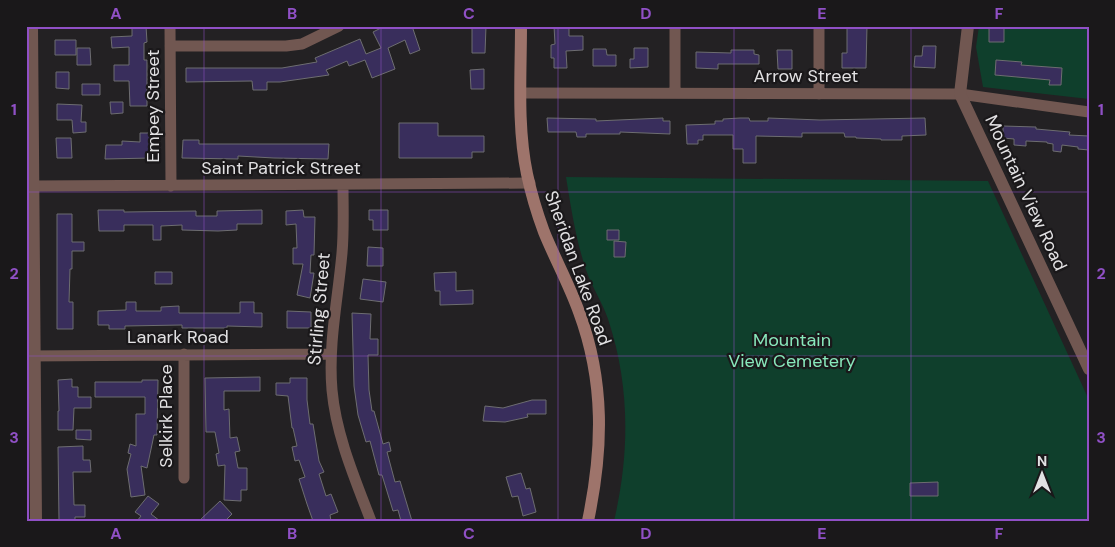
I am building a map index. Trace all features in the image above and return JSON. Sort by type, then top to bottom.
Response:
[{"type":"main road","name":"Sheridan Lake Road","points":[[522,26],[521,93],[523,145],[530,184],[544,232],[579,311],[595,371],[600,437],[588,521]]},
{"type":"street","points":[[32,26],[31,356],[36,521]]},
{"type":"street","name":"Empey Street","points":[[170,26],[171,186]]},
{"type":"street","points":[[170,46],[286,46],[302,44],[338,26]]},
{"type":"street","points":[[675,26],[675,93]]},
{"type":"street","points":[[819,26],[820,94]]},
{"type":"street","points":[[960,94],[968,26]]},
{"type":"street","name":"Arrow Street","points":[[521,93],[960,94],[1089,112]]},
{"type":"street","name":"Mountain View Road","points":[[960,94],[1089,369]]},
{"type":"street","name":"Saint Patrick Street","points":[[32,186],[530,184]]},
{"type":"street","name":"Stirling Street","points":[[343,185],[342,254],[330,354],[332,391],[350,467],[371,521]]},
{"type":"street","name":"Selkirk Place","points":[[184,354],[184,478]]},
{"type":"street","name":"Lanark Road","points":[[31,356],[330,354]]},
{"type":"green space","points":[[979,26],[1089,26],[1089,99],[983,87],[976,47]]},
{"type":"green space","name":"Mountain View Cemetery","points":[[566,177],[988,181],[1089,400],[1089,521],[614,521],[623,470],[625,445],[624,394],[615,344],[608,319],[582,259]]},
{"type":"building","points":[[132,26],[146,26],[147,42],[144,43],[144,60],[147,60],[147,106],[130,106],[129,81],[114,81],[114,65],[129,65],[129,47],[112,48],[111,37],[132,36]]},
{"type":"building","points":[[385,26],[412,26],[420,50],[410,54],[405,40],[388,48],[395,69],[372,78],[365,60],[349,66],[347,61],[326,70],[329,75],[267,82],[267,90],[253,90],[252,81],[186,82],[186,68],[282,68],[317,62],[315,58],[360,39],[366,54],[381,48],[373,32]]},
{"type":"building","points":[[472,26],[486,26],[485,53],[472,53]]},
{"type":"building","points":[[554,26],[569,26],[569,36],[583,36],[583,50],[566,51],[567,68],[554,68],[554,58],[551,58],[551,45],[555,44]]},
{"type":"building","points":[[847,26],[867,26],[866,68],[842,68],[842,53],[847,53]]},
{"type":"building","points":[[989,26],[1004,26],[1004,42],[989,42]]},
{"type":"building","points":[[55,40],[76,40],[76,55],[55,55]]},
{"type":"building","points":[[923,46],[936,46],[935,68],[914,67],[915,56],[922,56]]},
{"type":"building","points":[[77,48],[90,48],[91,65],[77,65]]},
{"type":"building","points":[[634,48],[648,48],[648,67],[630,68],[630,59],[634,59]]},
{"type":"building","points":[[593,49],[606,49],[607,55],[616,55],[616,66],[593,66]]},
{"type":"building","points":[[731,50],[754,50],[754,54],[759,55],[759,64],[718,64],[718,69],[696,68],[696,52],[731,53]]},
{"type":"building","points":[[777,50],[792,50],[792,69],[778,69]]},
{"type":"building","points":[[996,60],[1022,62],[1021,65],[1062,68],[1061,85],[1049,85],[1050,80],[995,75]]},
{"type":"building","points":[[484,69],[484,89],[471,89],[470,70]]},
{"type":"building","points":[[56,72],[69,72],[69,89],[56,88]]},
{"type":"building","points":[[82,84],[100,84],[100,95],[82,95]]},
{"type":"building","points":[[110,102],[123,102],[123,113],[111,114]]},
{"type":"building","points":[[57,104],[82,105],[81,122],[86,122],[86,132],[73,133],[72,120],[57,120]]},
{"type":"building","points":[[547,118],[596,119],[596,121],[663,118],[663,121],[670,121],[670,134],[620,132],[620,134],[586,134],[586,137],[577,137],[576,132],[548,132]]},
{"type":"building","points":[[749,118],[750,121],[768,121],[768,118],[820,120],[925,118],[926,135],[902,136],[902,140],[845,137],[844,133],[802,133],[802,137],[756,136],[756,163],[743,163],[743,149],[733,149],[733,135],[703,135],[703,140],[698,140],[698,144],[687,144],[686,125],[715,124],[715,121],[723,121],[723,119]]},
{"type":"building","points":[[399,123],[438,123],[438,136],[484,136],[484,152],[472,152],[472,158],[399,158]]},
{"type":"building","points":[[1003,126],[1036,127],[1036,129],[1070,132],[1069,135],[1089,136],[1089,150],[1062,145],[1061,152],[1053,151],[1053,144],[1047,142],[1026,141],[1026,146],[1014,145],[1014,139],[1003,138]]},
{"type":"building","points":[[140,133],[151,133],[152,158],[105,159],[106,145],[122,145],[122,141],[140,142]]},
{"type":"building","points":[[56,138],[71,138],[72,158],[57,158]]},
{"type":"building","points":[[183,140],[199,140],[199,144],[329,144],[328,159],[238,156],[238,159],[182,158]]},
{"type":"building","points":[[98,210],[124,210],[124,212],[196,211],[196,216],[217,216],[217,211],[262,210],[262,224],[237,224],[237,230],[218,231],[182,230],[182,225],[161,226],[161,240],[153,240],[153,225],[124,225],[124,231],[99,231]]},
{"type":"building","points":[[303,210],[304,217],[315,217],[314,255],[311,255],[310,273],[314,273],[310,298],[297,295],[303,264],[293,264],[293,248],[297,248],[296,224],[286,225],[286,211]]},
{"type":"building","points":[[369,210],[388,210],[388,230],[373,230],[373,220],[369,220]]},
{"type":"building","points":[[57,214],[72,214],[72,242],[84,242],[84,251],[72,251],[69,302],[73,302],[73,329],[57,329]]},
{"type":"building","points":[[607,230],[619,230],[619,240],[607,240]]},
{"type":"building","points":[[614,241],[626,242],[625,257],[614,257]]},
{"type":"building","points":[[368,247],[383,248],[383,266],[367,266]]},
{"type":"building","points":[[155,272],[172,272],[172,284],[155,284]]},
{"type":"building","points":[[456,272],[456,291],[473,290],[473,304],[440,305],[440,291],[435,291],[434,273]]},
{"type":"building","points":[[363,279],[386,282],[383,302],[360,299]]},
{"type":"building","points":[[126,302],[136,302],[136,311],[161,311],[161,307],[179,306],[179,313],[240,313],[240,302],[254,302],[254,313],[262,313],[262,327],[182,328],[182,325],[125,326],[125,329],[109,329],[109,325],[98,325],[98,311],[126,310]]},
{"type":"building","points":[[287,311],[311,312],[311,328],[287,328]]},
{"type":"building","points":[[352,313],[371,314],[370,339],[378,339],[378,355],[368,355],[372,411],[374,411],[383,444],[389,442],[391,451],[387,452],[395,482],[400,481],[412,521],[401,521],[398,510],[393,511],[382,475],[379,475],[370,441],[366,442],[358,415],[354,386]]},
{"type":"building","points":[[260,377],[260,391],[224,391],[224,410],[229,409],[230,438],[237,437],[240,451],[235,452],[238,468],[247,468],[247,490],[241,490],[241,501],[224,500],[225,465],[218,466],[216,454],[219,453],[215,432],[206,432],[205,378]]},
{"type":"building","points":[[290,378],[307,378],[310,424],[313,424],[319,461],[324,472],[319,474],[326,496],[331,494],[338,512],[330,515],[331,521],[313,521],[299,479],[305,477],[299,460],[295,461],[292,447],[297,446],[292,428],[288,396],[276,395],[276,383],[290,383]]},
{"type":"building","points":[[72,379],[72,387],[78,387],[78,397],[91,397],[91,408],[74,408],[73,430],[58,430],[58,380]]},
{"type":"building","points":[[142,380],[158,380],[157,435],[154,435],[147,468],[141,466],[145,495],[131,497],[127,469],[131,454],[128,453],[130,444],[136,446],[136,414],[145,414],[145,397],[95,397],[95,382],[142,382]]},
{"type":"building","points":[[532,400],[546,400],[546,414],[527,414],[528,417],[505,422],[483,421],[485,406],[503,408]]},
{"type":"building","points":[[76,430],[91,430],[91,440],[76,439]]},
{"type":"building","points":[[83,446],[83,460],[90,460],[91,472],[73,472],[74,505],[85,505],[85,517],[75,517],[75,521],[59,521],[58,447]]},
{"type":"building","points":[[521,473],[526,489],[530,488],[536,512],[523,516],[518,496],[512,497],[506,477]]},
{"type":"building","points":[[938,482],[938,496],[910,496],[910,483]]},
{"type":"building","points":[[148,496],[159,504],[151,514],[160,521],[137,521],[141,516],[135,512]]},
{"type":"building","points":[[220,501],[232,514],[225,521],[199,521]]}]
